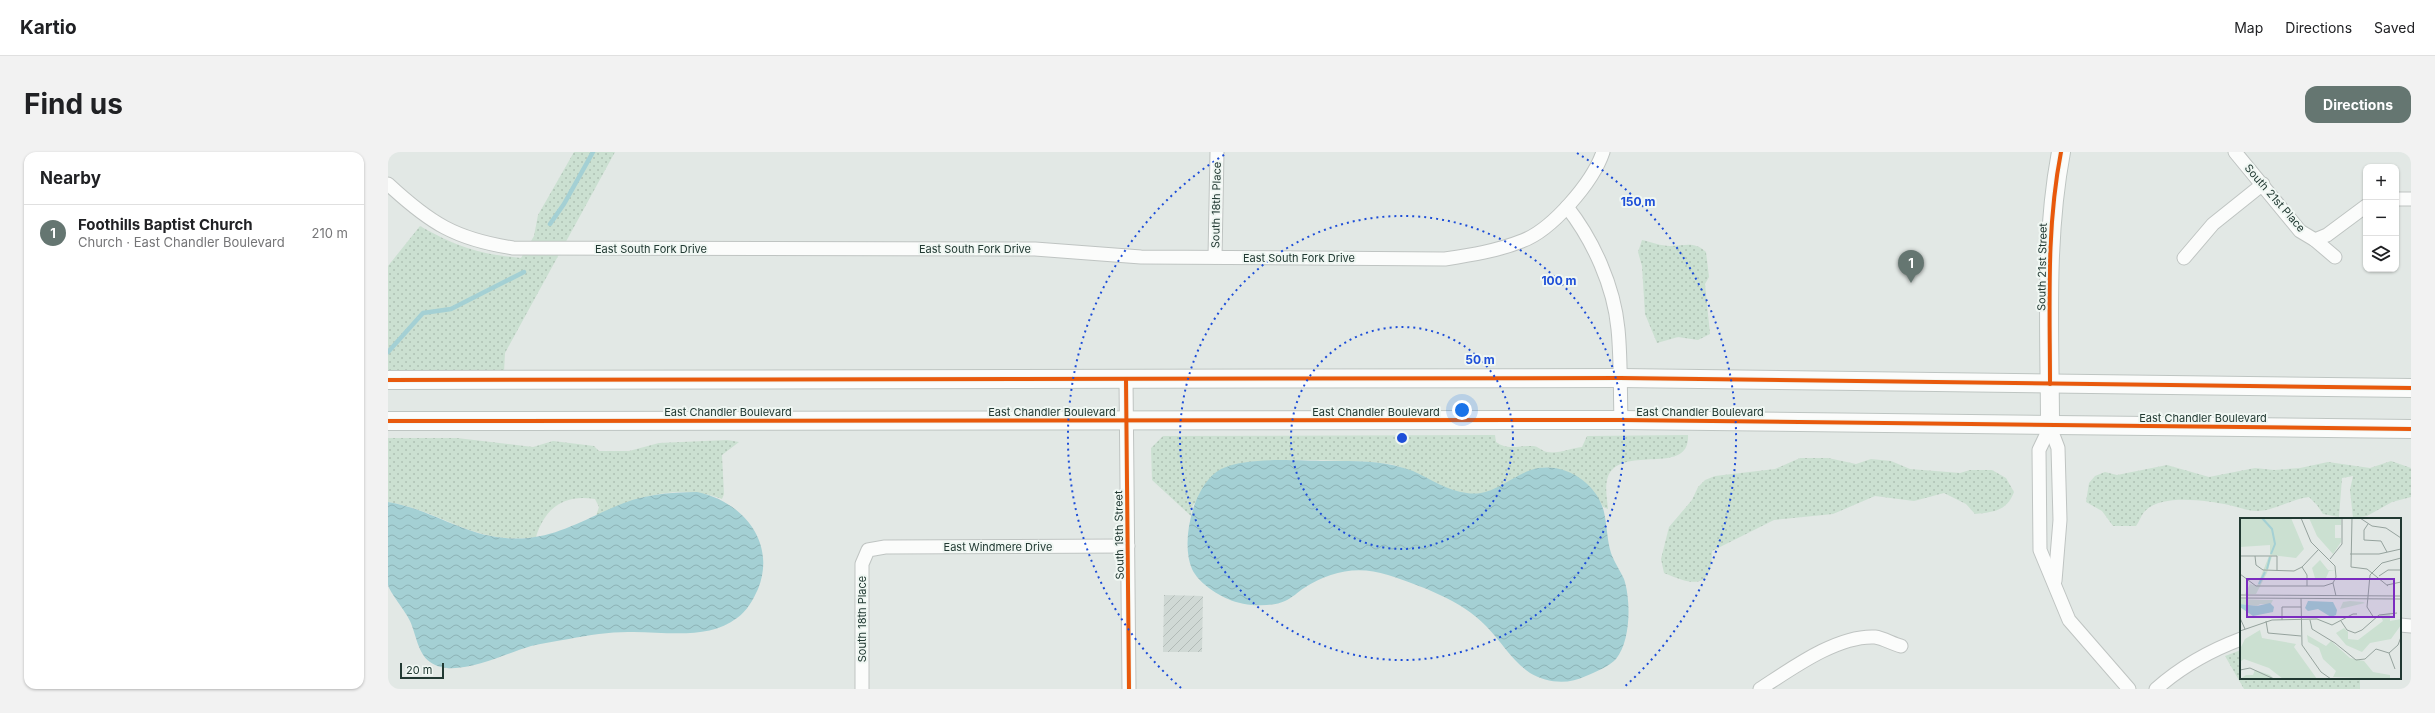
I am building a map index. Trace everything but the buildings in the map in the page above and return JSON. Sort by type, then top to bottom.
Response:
[{"type":"main road","name":"South 21st Street","points":[[2050,427],[2050,242],[2052,205],[2061,152]]},
{"type":"main road","points":[[393,380],[1620,378],[2411,388]]},
{"type":"main road","name":"East Chandler Boulevard","points":[[394,421],[1621,420],[2050,427],[2411,429]]},
{"type":"street","name":"South 18th Place","points":[[1215,257],[1217,152]]},
{"type":"street","name":"East South Fork Drive","points":[[388,184],[417,210],[441,225],[482,243],[513,248],[1035,249],[1141,257],[1445,259],[1483,254],[1524,241],[1566,207],[1588,182],[1603,152]]},
{"type":"street","name":"South 21st Place","points":[[2235,152],[2263,184],[2300,231],[2315,240],[2335,257]]},
{"type":"street","points":[[2184,258],[2213,224],[2263,184]]},
{"type":"street","points":[[2399,199],[2411,199]]},
{"type":"street","points":[[1566,207],[1583,228],[1609,290],[1618,327],[1621,420]]},
{"type":"street","points":[[2315,240],[2327,235],[2363,208]]},
{"type":"street","name":"South 19th Street","points":[[1126,380],[1128,689]]},
{"type":"street","name":"South 21st Street","points":[[2050,427],[2039,450],[2040,550],[2070,620],[2129,689]]},
{"type":"street","name":"South 21st Street","points":[[2050,427],[2058,448],[2060,520],[2055,582]]},
{"type":"street","name":"East Windmere Drive","points":[[868,550],[885,547],[1128,546]]},
{"type":"street","name":"South 18th Place","points":[[862,689],[862,564],[868,550]]},
{"type":"street","points":[[2401,625],[2411,626]]},
{"type":"street","points":[[1760,689],[1796,665],[1847,640],[1876,637],[1901,646]]},
{"type":"street","points":[[2156,689],[2191,662],[2214,649],[2240,639]]},
{"type":"shaded area","points":[[1164,595],[1203,596],[1202,652],[1163,652]]},
{"type":"green space","points":[[574,152],[615,152],[505,353],[504,372],[388,371],[388,266],[420,226],[445,239],[480,252],[521,258],[534,236],[538,215]]},
{"type":"green space","points":[[1642,240],[1667,246],[1693,245],[1706,252],[1709,277],[1705,284],[1710,334],[1698,340],[1678,337],[1657,343],[1645,314],[1642,266],[1638,252]]},
{"type":"green space","points":[[1495,435],[1496,442],[1500,445],[1509,447],[1535,446],[1545,451],[1560,452],[1582,447],[1587,436],[1688,435],[1686,447],[1680,454],[1658,459],[1632,461],[1621,464],[1612,470],[1607,478],[1606,494],[1608,509],[1603,507],[1595,496],[1579,481],[1563,471],[1548,468],[1535,470],[1485,493],[1470,494],[1450,490],[1404,468],[1383,463],[1315,460],[1250,462],[1240,464],[1209,489],[1193,505],[1191,516],[1152,480],[1151,448],[1163,436]]},
{"type":"green space","points":[[388,438],[457,438],[533,447],[553,441],[594,446],[599,451],[629,451],[659,443],[727,440],[739,442],[722,455],[724,494],[722,499],[706,494],[690,492],[658,494],[626,503],[596,516],[599,507],[595,499],[574,499],[566,501],[551,510],[540,527],[536,537],[514,538],[495,537],[477,532],[408,506],[388,502]]},
{"type":"green space","points":[[1800,458],[1828,458],[1856,464],[1871,459],[1891,461],[1910,469],[1960,473],[1970,470],[1992,470],[2006,478],[2014,492],[2004,507],[1994,511],[1975,514],[1966,504],[1944,493],[1914,501],[1875,496],[1833,514],[1774,520],[1712,551],[1709,572],[1705,578],[1699,581],[1692,582],[1664,573],[1661,559],[1669,527],[1692,500],[1698,487],[1705,480],[1715,476],[1775,469]]},
{"type":"green space","points":[[2391,461],[2411,468],[2411,497],[2392,502],[2367,516],[2353,518],[2350,490],[2353,476],[2342,478],[2339,517],[2323,514],[2309,497],[2270,509],[2256,511],[2220,503],[2197,500],[2173,500],[2161,502],[2152,506],[2144,512],[2136,526],[2113,526],[2102,511],[2086,502],[2089,483],[2095,476],[2105,472],[2117,475],[2167,465],[2209,477],[2255,468],[2274,470],[2300,468],[2328,462],[2370,468]]},
{"type":"green space","points":[[2240,650],[2240,679],[2360,679],[2360,689],[2244,689],[2225,656]]},
{"type":"water","points":[[1272,460],[1381,463],[1402,467],[1453,490],[1467,493],[1492,490],[1523,473],[1543,468],[1554,468],[1566,471],[1586,483],[1594,491],[1600,501],[1604,512],[1611,553],[1624,579],[1628,598],[1628,620],[1625,642],[1616,659],[1602,669],[1572,681],[1558,682],[1543,679],[1530,673],[1524,668],[1512,657],[1486,626],[1453,601],[1401,579],[1377,572],[1366,570],[1344,571],[1324,577],[1285,601],[1272,605],[1249,605],[1228,599],[1213,591],[1198,578],[1192,569],[1189,558],[1189,529],[1196,500],[1211,476],[1221,469],[1245,462]]},
{"type":"water","points":[[697,492],[728,504],[741,514],[752,526],[759,540],[763,555],[763,572],[758,589],[749,605],[737,618],[712,630],[684,633],[628,632],[599,634],[531,646],[479,664],[465,667],[440,667],[430,662],[423,654],[410,621],[388,585],[388,502],[407,506],[489,536],[528,538],[551,534],[624,503],[644,497]]},
{"type":"waterway","points":[[550,224],[564,204],[593,152]]},
{"type":"waterway","points":[[388,352],[423,313],[451,309],[524,272]]},
{"type":"cycle path","points":[[2050,384],[2051,239],[2056,181],[2061,152]]},
{"type":"cycle path","points":[[388,380],[1620,378],[2411,388]]},
{"type":"cycle path","points":[[1126,380],[1129,689]]},
{"type":"cycle path","points":[[388,421],[1621,420],[2411,429]]},
{"type":"place","name":"Foothills Baptist Church","points":[[1911,283]]}]
